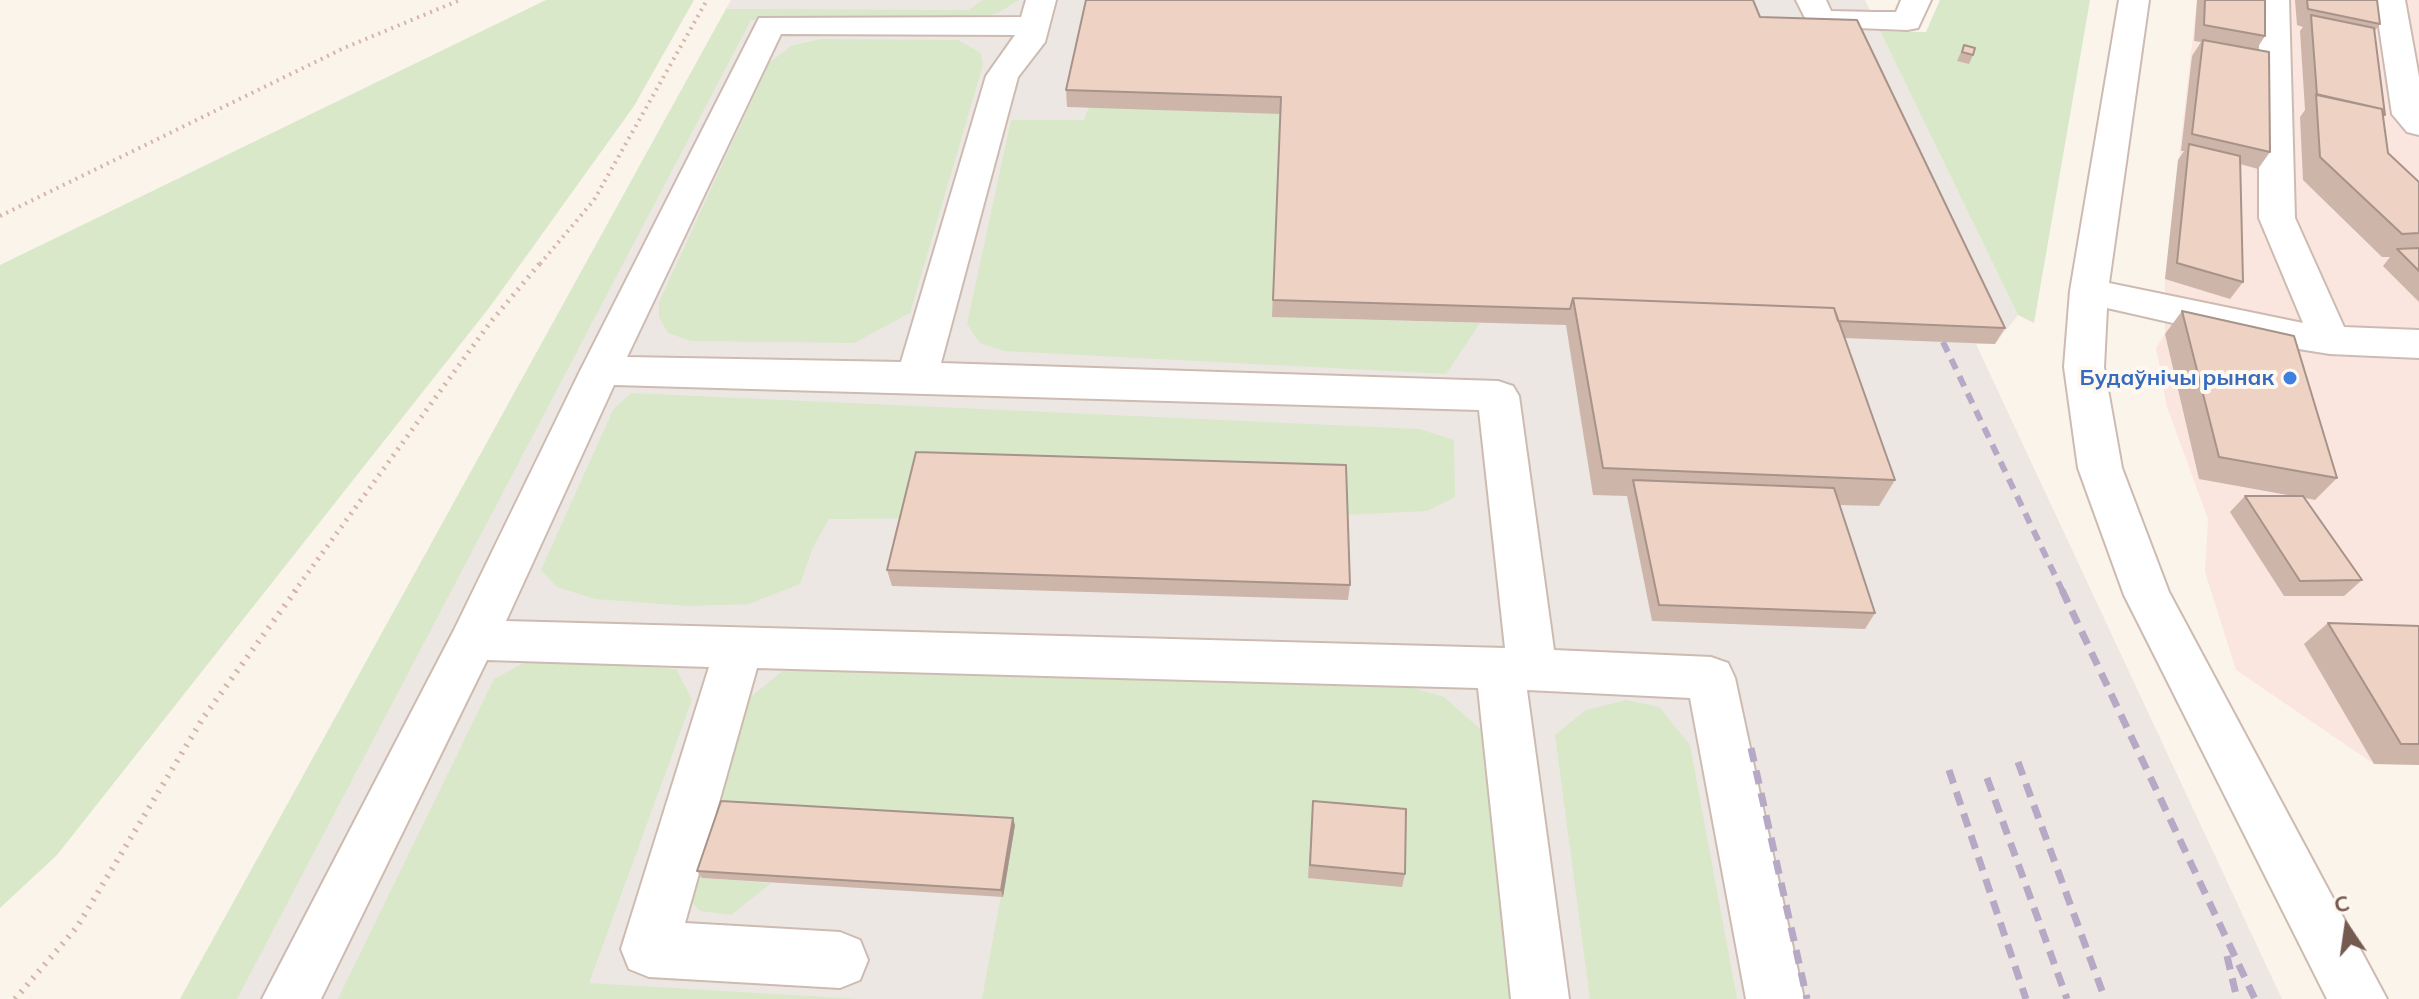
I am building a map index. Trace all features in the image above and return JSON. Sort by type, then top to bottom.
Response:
[{"type":"lane","points":[[1811,0],[1820,20],[1907,21],[1916,0]]},
{"type":"lane","points":[[2134,0],[2089,291],[2084,367],[2100,468],[2147,595],[2358,999]]},
{"type":"lane","points":[[2274,0],[2277,218],[2330,340]]},
{"type":"lane","points":[[2390,0],[2409,114],[2419,125]]},
{"type":"lane","points":[[291,999],[473,640],[600,371],[770,25],[1037,13],[1029,42],[1002,76],[917,377]]},
{"type":"lane","points":[[2089,291],[2261,330],[2330,340],[2419,344]]},
{"type":"lane","points":[[600,371],[917,377],[1498,396],[1540,999]]},
{"type":"lane","points":[[473,640],[1516,668],[1711,678],[1775,999]]},
{"type":"lane","points":[[739,647],[649,949],[840,960]]},
{"type":"path","points":[[0,216],[344,48],[460,0]]},
{"type":"path","points":[[15,999],[77,927],[203,718],[489,324],[594,200],[707,0]]},
{"type":"shaded area","points":[[731,0],[1865,0],[2018,315],[1995,344],[1976,344],[2282,999],[180,999]]},
{"type":"shaded area","name":"Будаўнічы рынак","points":[[2197,0],[2419,0],[2419,765],[2374,764],[2236,670],[2205,572],[2208,519],[2167,407],[2156,348],[2165,334],[2165,279]]},
{"type":"green space","points":[[546,0],[694,0],[634,106],[489,308],[57,855],[0,908],[0,265]]},
{"type":"green space","points":[[983,0],[1019,0],[998,13],[975,19],[751,20],[237,999],[180,999],[726,9],[969,10]]},
{"type":"green space","points":[[1940,0],[2090,0],[2034,323],[2018,315],[1880,31],[1926,32]]},
{"type":"green space","points":[[821,39],[958,40],[981,53],[983,65],[910,313],[854,343],[691,341],[668,333],[659,317],[659,302],[769,63],[791,46]]},
{"type":"green space","points":[[1089,107],[1280,114],[1273,317],[1480,323],[1446,374],[1004,351],[980,343],[967,324],[1011,120],[1084,120]]},
{"type":"green space","points":[[631,393],[1419,429],[1454,440],[1455,497],[1427,511],[1345,515],[829,519],[813,547],[800,584],[749,604],[689,606],[595,599],[557,587],[541,570],[613,410]]},
{"type":"green space","points":[[529,660],[676,669],[692,700],[589,983],[859,999],[338,999],[494,679]]},
{"type":"green space","points":[[784,670],[1407,686],[1444,697],[1488,736],[1510,999],[982,999],[1014,825],[702,878],[771,883],[731,915],[700,911],[683,894],[748,699]]},
{"type":"green space","points":[[1626,700],[1659,707],[1690,745],[1737,999],[1590,999],[1555,735],[1586,710]]},
{"type":"building","points":[[1086,0],[1753,0],[1760,17],[1857,20],[2005,328],[1838,321],[1834,308],[1573,298],[1570,309],[1273,300],[1281,97],[1066,90]]},
{"type":"building","points":[[2205,0],[2265,0],[2265,36],[2204,25]]},
{"type":"building","points":[[2307,0],[2377,0],[2380,24],[2308,9]]},
{"type":"building","points":[[2311,15],[2374,28],[2385,115],[2382,109],[2317,95]]},
{"type":"building","points":[[2203,40],[2269,52],[2270,152],[2192,134]]},
{"type":"building","points":[[1964,45],[1975,48],[1973,55],[1962,52]]},
{"type":"building","points":[[2316,94],[2382,109],[2388,153],[2419,182],[2419,233],[2402,234],[2320,157]]},
{"type":"building","points":[[2189,144],[2240,156],[2243,282],[2177,263]]},
{"type":"building","points":[[2419,248],[2419,271],[2397,249]]},
{"type":"building","points":[[1573,298],[1834,308],[1895,480],[1603,468]]},
{"type":"building","points":[[2182,311],[2294,336],[2337,478],[2219,457]]},
{"type":"building","points":[[916,452],[1346,465],[1350,585],[887,570]]},
{"type":"building","points":[[1633,480],[1834,488],[1875,613],[1659,605]]},
{"type":"building","points":[[2245,496],[2303,496],[2362,580],[2300,581]]},
{"type":"building","points":[[2328,623],[2419,626],[2419,744],[2401,744]]},
{"type":"building","points":[[721,801],[1013,818],[1001,890],[697,871]]},
{"type":"building","points":[[1313,801],[1406,809],[1405,874],[1310,865]]},
{"type":"railway","points":[[1943,342],[2063,592]]},
{"type":"railway","points":[[2062,590],[2255,999]]},
{"type":"railway","points":[[1751,748],[1807,999]]},
{"type":"railway","points":[[2018,762],[2105,999]]},
{"type":"railway","points":[[1949,770],[2026,999]]},
{"type":"railway","points":[[1987,778],[2067,999]]},
{"type":"railway","points":[[2227,956],[2237,999]]},
{"type":"place","name":"Будаўнічы рынак","points":[[2290,378]]}]
